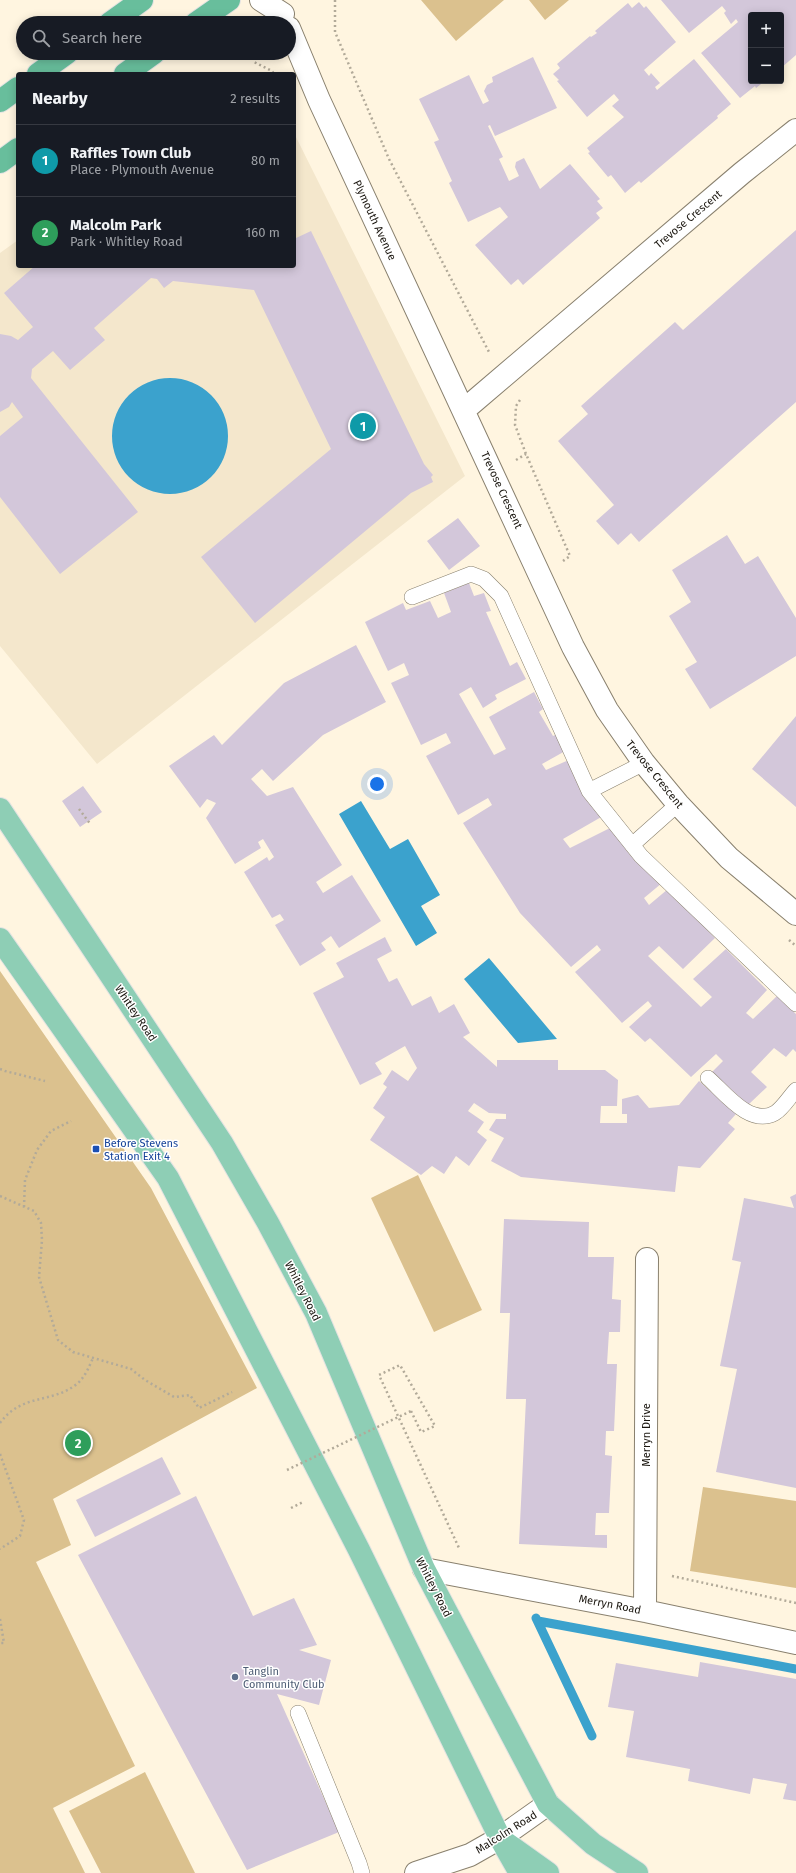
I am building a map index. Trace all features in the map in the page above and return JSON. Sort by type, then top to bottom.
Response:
[{"type":"highway","points":[[120,16],[142,0]]},
{"type":"highway","points":[[206,16],[229,0]]},
{"type":"highway","points":[[41,72],[57,60]]},
{"type":"highway","points":[[127,72],[144,60]]},
{"type":"highway","points":[[0,101],[16,89]]},
{"type":"highway","points":[[0,162],[16,150]]},
{"type":"main road","name":"Whitley Road","points":[[0,809],[222,1143],[268,1223],[316,1313],[424,1569],[548,1804]]},
{"type":"main road","points":[[0,939],[168,1178],[362,1557],[500,1838],[520,1873]]},
{"type":"main road","points":[[548,1804],[593,1844],[637,1873]]},
{"type":"main road","points":[[500,1838],[548,1873]]},
{"type":"street","name":"Plymouth Avenue","points":[[261,0],[286,16]]},
{"type":"street","name":"Plymouth Avenue","points":[[296,41],[319,100],[464,410]]},
{"type":"street","name":"Trevose Crescent","points":[[796,130],[742,173],[464,410],[573,647],[607,710],[644,763],[678,804],[729,858],[796,914]]},
{"type":"street","name":"Merryn Drive","points":[[645,1611],[647,1259]]},
{"type":"street","name":"Merryn Road","points":[[424,1569],[645,1611],[796,1643]]},
{"type":"street","name":"Malcolm Road","points":[[416,1873],[470,1854],[500,1838],[548,1804]]},
{"type":"lane","points":[[412,597],[471,574],[484,579],[501,596],[589,791],[640,856],[796,1004]]},
{"type":"lane","points":[[589,791],[644,763]]},
{"type":"lane","points":[[632,845],[678,804]]},
{"type":"lane","points":[[708,1078],[745,1111],[758,1117],[775,1113],[796,1090]]},
{"type":"lane","points":[[298,1714],[360,1863],[362,1873]]},
{"type":"path","points":[[335,0],[335,32],[389,159],[516,406]]},
{"type":"path","points":[[254,60],[254,62],[273,72]]},
{"type":"path","points":[[523,395],[516,406],[515,425],[570,556],[542,577]]},
{"type":"path","points":[[79,808],[91,825]]},
{"type":"path","points":[[0,1069],[5,1072],[45,1081]]},
{"type":"path","points":[[24,1207],[25,1180],[37,1150],[51,1131],[71,1121]]},
{"type":"path","points":[[0,1196],[34,1211],[41,1223],[42,1240],[39,1277],[58,1340],[73,1352],[131,1369],[145,1380],[174,1397],[190,1395],[199,1408],[232,1392]]},
{"type":"path","points":[[0,1423],[8,1412],[18,1406],[62,1392],[77,1384],[87,1372],[93,1358]]},
{"type":"path","points":[[287,1470],[411,1411],[421,1432],[436,1426],[400,1365],[379,1375],[474,1579]]},
{"type":"path","points":[[0,1454],[24,1520],[20,1536],[0,1549]]},
{"type":"path","points":[[291,1508],[303,1502]]},
{"type":"path","points":[[645,1570],[796,1603]]},
{"type":"path","points":[[0,1619],[4,1643],[0,1643]]},
{"type":"shaded area","points":[[421,0],[504,0],[456,41]]},
{"type":"shaded area","points":[[529,0],[569,0],[545,20]]},
{"type":"shaded area","points":[[296,137],[465,476],[97,764],[0,646],[0,253],[16,241],[16,268],[296,268]]},
{"type":"shaded area","points":[[0,971],[151,1188],[257,1388],[53,1499],[71,1545],[36,1562],[135,1766],[53,1808],[85,1873],[0,1873]]},
{"type":"shaded area","points":[[418,1175],[482,1310],[434,1332],[371,1198]]},
{"type":"shaded area","points":[[703,1487],[796,1501],[796,1588],[690,1571]]},
{"type":"shaded area","points":[[145,1772],[195,1873],[101,1873],[69,1811]]},
{"type":"water","points":[[170,378],[192,382],[211,395],[224,414],[228,436],[224,458],[211,477],[192,490],[170,494],[148,490],[129,477],[116,458],[112,436],[116,414],[129,395],[148,382]]},
{"type":"water","points":[[361,801],[390,849],[408,839],[440,895],[421,906],[437,933],[416,946],[339,814]]},
{"type":"water","points":[[489,958],[557,1039],[518,1043],[464,979]]},
{"type":"building","points":[[661,0],[796,0],[796,55],[784,65],[784,12],[748,12],[748,84],[761,84],[756,88],[755,86],[740,98],[701,53],[738,22],[736,19],[731,24],[724,13],[726,11],[722,6],[689,33]]},
{"type":"building","points":[[639,2],[644,8],[646,6],[676,42],[644,70],[649,76],[651,73],[660,83],[655,87],[657,90],[694,59],[731,104],[717,116],[718,118],[641,183],[639,181],[625,193],[611,175],[608,177],[588,153],[590,152],[587,148],[624,117],[612,106],[619,100],[614,94],[587,117],[557,81],[559,80],[553,74],[560,68],[557,64],[590,36],[591,37],[597,33],[595,31],[628,3],[632,8]]},
{"type":"building","points":[[533,57],[557,108],[495,136],[490,125],[488,126],[503,157],[499,159],[509,181],[519,176],[515,167],[516,162],[524,158],[540,189],[570,164],[600,199],[597,201],[603,208],[596,213],[600,218],[523,285],[518,279],[511,285],[475,245],[508,217],[500,207],[468,222],[449,183],[452,181],[434,142],[439,140],[419,99],[469,75],[483,104],[489,101],[484,91],[487,85],[493,82],[492,77]]},
{"type":"building","points":[[796,230],[796,402],[639,542],[631,533],[618,545],[596,521],[614,505],[558,441],[588,414],[581,406],[675,322],[683,330]]},
{"type":"building","points":[[311,231],[424,464],[433,475],[431,477],[433,482],[411,493],[255,623],[201,557],[331,449],[254,290],[173,281],[164,288],[157,279],[151,278],[94,328],[105,340],[70,370],[53,351],[32,369],[31,378],[138,512],[60,574],[0,497],[0,436],[23,417],[12,402],[9,407],[0,412],[0,334],[11,336],[18,340],[33,327],[4,293],[33,268],[296,268],[296,238]]},
{"type":"building","points":[[458,518],[480,546],[449,570],[427,541]]},
{"type":"building","points":[[727,535],[745,564],[758,556],[796,618],[796,656],[710,709],[685,669],[697,662],[669,616],[691,602],[672,570]]},
{"type":"building","points":[[469,583],[474,596],[484,593],[491,611],[486,612],[510,666],[517,662],[526,679],[495,695],[497,699],[483,708],[471,687],[459,694],[494,755],[506,749],[489,717],[534,692],[543,709],[539,712],[553,736],[559,733],[567,750],[542,764],[546,770],[571,759],[603,816],[563,839],[570,848],[610,828],[631,856],[662,883],[644,898],[649,905],[668,889],[715,938],[683,969],[659,946],[648,956],[701,1007],[712,997],[693,979],[726,949],[767,990],[746,1013],[753,1019],[777,996],[796,1014],[796,1052],[793,1049],[786,1057],[774,1048],[751,1072],[767,1087],[748,1105],[712,1072],[723,1061],[716,1054],[691,1077],[650,1038],[645,1042],[629,1027],[652,1006],[648,1001],[622,1023],[575,972],[601,950],[597,945],[571,967],[520,913],[463,823],[492,805],[488,798],[458,815],[426,756],[451,743],[446,733],[421,745],[391,683],[409,675],[404,663],[388,671],[365,622],[403,603],[406,610],[430,601],[438,618],[451,612],[444,593]]},
{"type":"building","points":[[356,645],[386,702],[323,735],[273,781],[262,769],[251,779],[267,796],[293,787],[342,865],[316,882],[323,893],[352,875],[381,921],[339,948],[331,936],[321,943],[326,950],[300,966],[275,925],[284,920],[280,914],[272,918],[244,872],[267,857],[269,861],[274,857],[263,839],[258,842],[261,848],[235,864],[206,818],[216,803],[207,799],[200,808],[169,766],[214,735],[222,745],[284,683]]},
{"type":"building","points":[[796,716],[796,807],[752,769]]},
{"type":"building","points":[[83,786],[102,812],[80,827],[62,801]]},
{"type":"building","points":[[385,937],[392,951],[377,959],[389,982],[397,978],[412,1006],[431,996],[439,1013],[454,1004],[470,1033],[463,1037],[497,1067],[497,1060],[558,1060],[558,1070],[605,1070],[618,1080],[617,1106],[601,1106],[600,1123],[627,1123],[627,1114],[622,1114],[622,1099],[638,1095],[649,1108],[679,1105],[699,1081],[736,1114],[728,1123],[735,1129],[700,1168],[678,1166],[675,1192],[521,1177],[491,1161],[504,1138],[489,1130],[496,1119],[506,1119],[506,1114],[489,1113],[474,1103],[468,1111],[484,1122],[477,1132],[487,1140],[469,1166],[456,1156],[444,1174],[432,1166],[421,1175],[370,1140],[385,1117],[373,1108],[387,1087],[383,1084],[392,1070],[408,1081],[417,1068],[405,1046],[375,1063],[382,1074],[360,1085],[313,993],[344,977],[336,963]]},
{"type":"building","points":[[796,1194],[796,1488],[716,1472],[737,1369],[720,1366],[741,1262],[732,1260],[744,1198],[794,1208],[790,1197]]},
{"type":"building","points":[[504,1219],[589,1222],[588,1257],[614,1257],[612,1299],[621,1300],[620,1332],[609,1332],[607,1364],[617,1364],[614,1431],[606,1431],[605,1455],[612,1456],[609,1513],[596,1513],[595,1535],[607,1535],[607,1548],[519,1544],[526,1399],[506,1399],[510,1313],[500,1313]]},
{"type":"building","points":[[162,1457],[181,1494],[95,1537],[76,1500]]},
{"type":"building","name":"Tanglin Community Club","points":[[196,1496],[253,1616],[294,1598],[317,1645],[299,1650],[331,1660],[319,1705],[277,1694],[339,1832],[247,1870],[78,1555]]},
{"type":"building","points":[[700,1662],[796,1679],[796,1801],[783,1799],[787,1784],[753,1778],[750,1794],[688,1781],[690,1769],[626,1757],[634,1711],[608,1707],[616,1663],[698,1677]]},
{"type":"waterway","points":[[536,1618],[592,1736]]},
{"type":"waterway","points":[[538,1621],[796,1669]]},
{"type":"place","name":"Raffles Town Club","points":[[363,426]]},
{"type":"place","name":"Before Stevens Station Exit 4","points":[[96,1149]]},
{"type":"place","name":"Malcolm Park","points":[[78,1443]]},
{"type":"place","name":"Tanglin Community Club","points":[[235,1677]]}]
